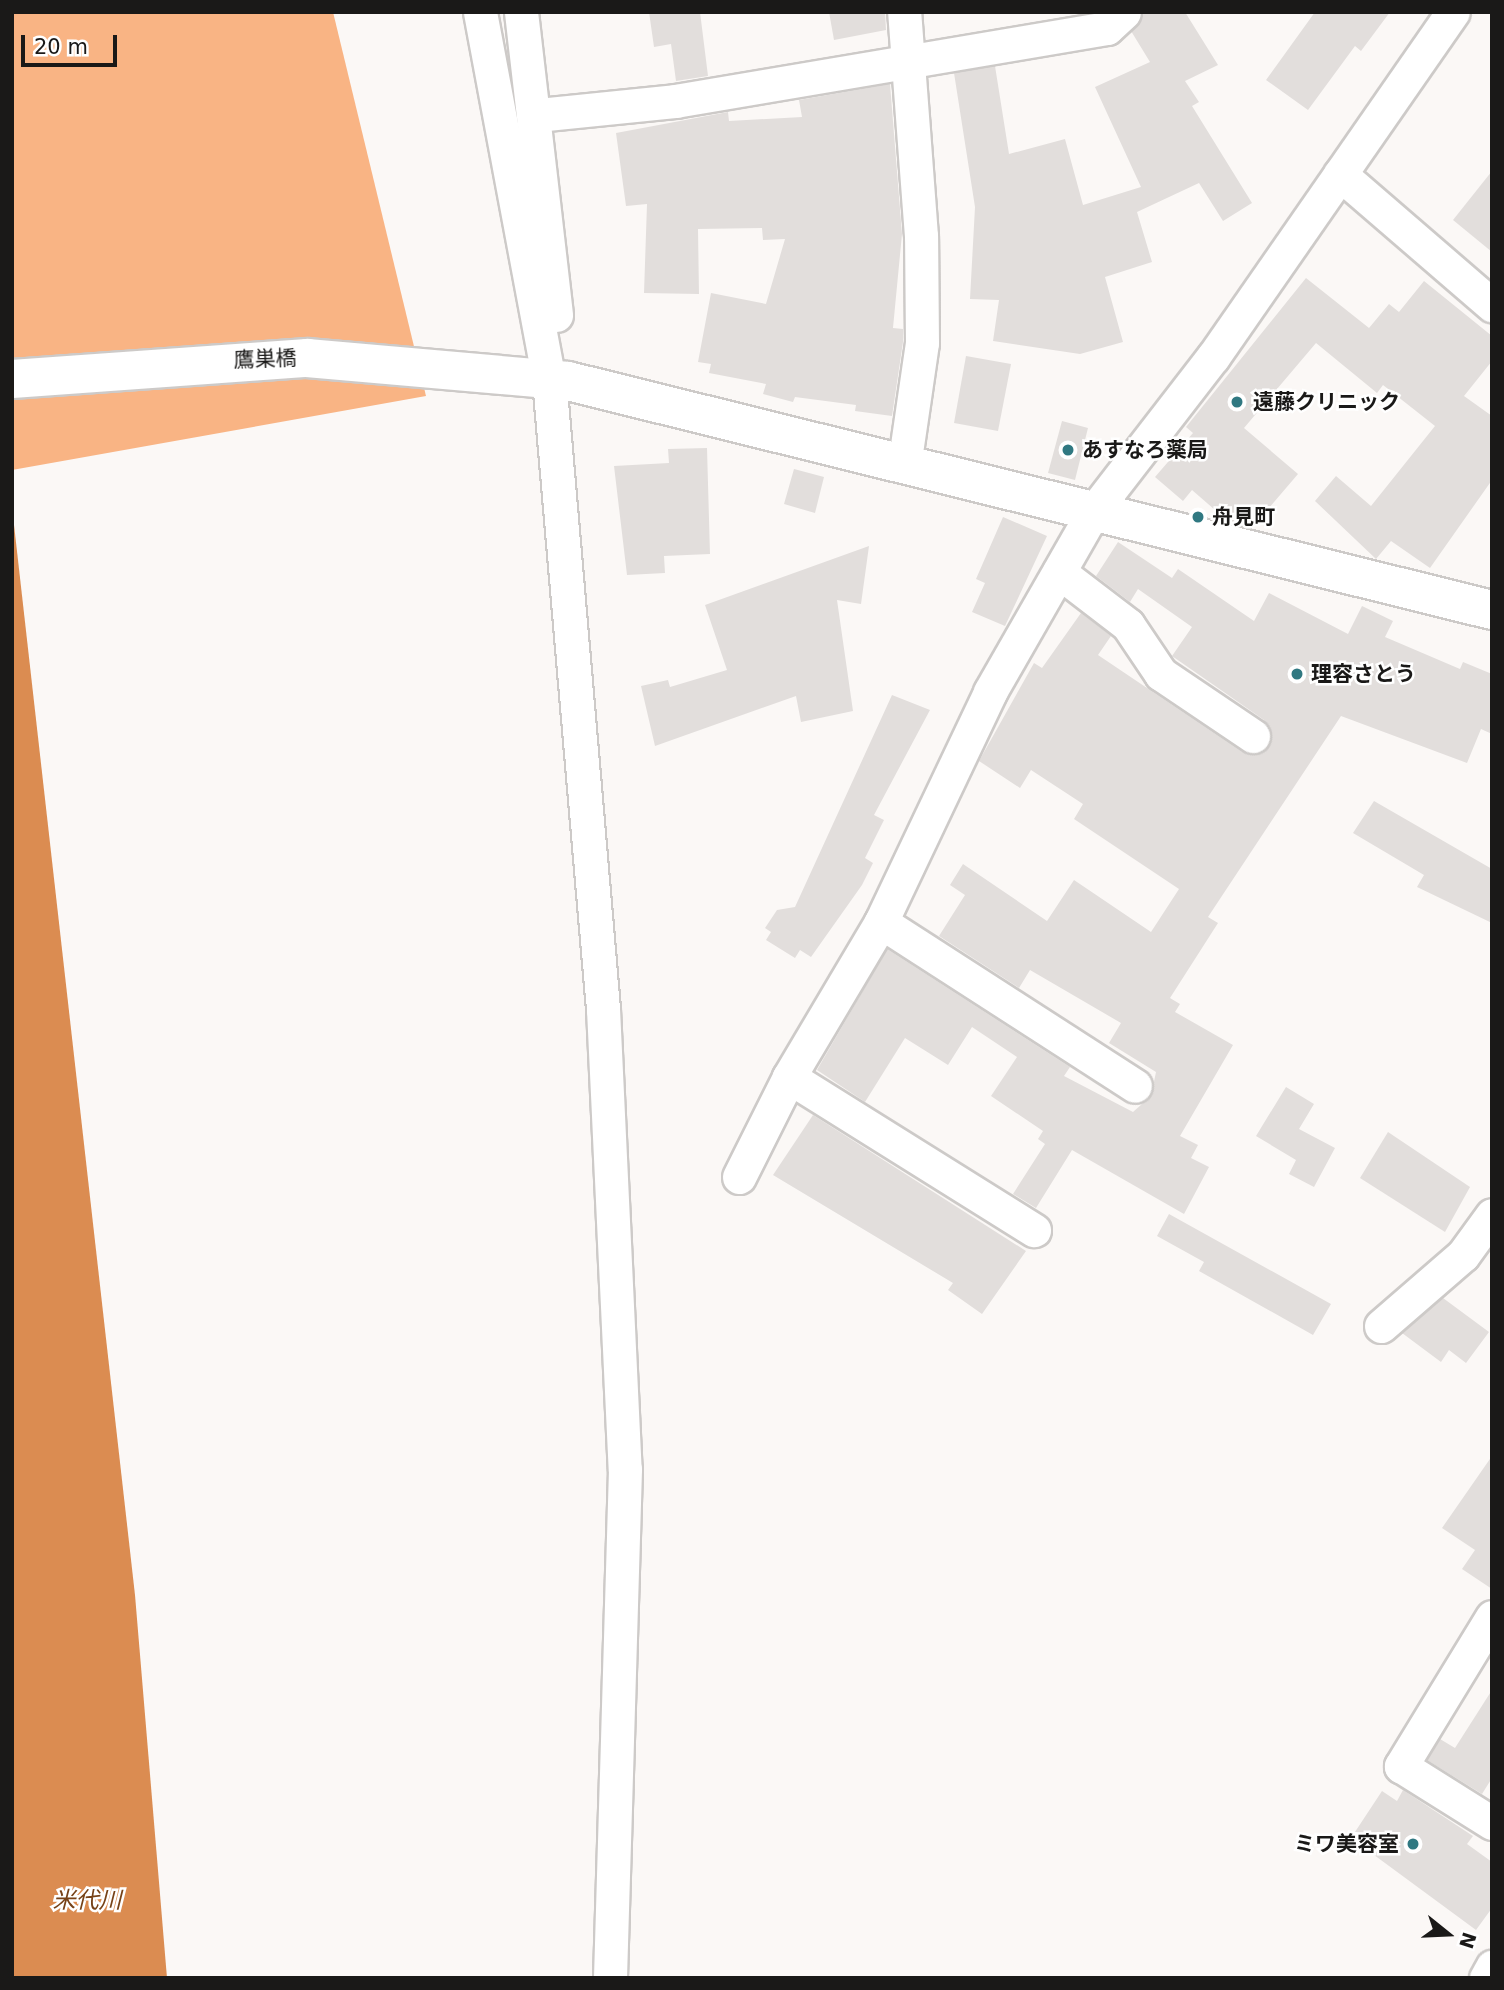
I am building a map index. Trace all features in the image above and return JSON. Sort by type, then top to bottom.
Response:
[{"type":"street","points":[[480,12],[545,378],[600,969],[625,1469],[610,1978]]},
{"type":"street","points":[[521,12],[538,115],[550,281],[545,378]]},
{"type":"street","points":[[904,12],[911,61],[922,343],[904,466]]},
{"type":"street","points":[[538,115],[675,101],[1107,28],[1124,12]]},
{"type":"street","points":[[739,1177],[789,1077],[881,922],[990,692],[1093,512],[1213,357],[1453,12]]},
{"type":"street","points":[[1339,174],[1492,305]]},
{"type":"street","name":"鷹巣橋","points":[[12,379],[307,358],[545,378],[1492,610]]},
{"type":"street","points":[[1059,572],[1128,625],[1161,674],[1253,736]]},
{"type":"street","points":[[881,922],[1135,1086]]},
{"type":"street","points":[[789,1077],[1034,1230]]},
{"type":"street","points":[[1381,1326],[1463,1255],[1492,1215]]},
{"type":"street","points":[[1492,1617],[1401,1766],[1492,1823]]},
{"type":"street","points":[[1486,1978],[1492,1967]]},
{"type":"shaded area","points":[[12,12],[333,12],[426,396],[12,470]]},
{"type":"water","name":"米代川","points":[[12,507],[135,1595],[167,1978],[12,1978]]},
{"type":"building","points":[[649,12],[700,12],[708,76],[676,81],[671,44],[654,47]]},
{"type":"building","points":[[829,12],[885,12],[886,30],[834,40]]},
{"type":"building","points":[[1143,12],[1185,12],[1218,65],[1185,81],[1199,102],[1192,106],[1252,203],[1223,221],[1199,183],[1137,212],[1152,262],[1105,277],[1123,342],[1080,354],[993,341],[999,300],[970,299],[975,207],[954,73],[995,66],[1009,154],[1065,139],[1083,205],[1141,187],[1095,87],[1150,62],[1131,31]]},
{"type":"building","points":[[1315,12],[1390,12],[1361,51],[1355,46],[1308,110],[1266,80]]},
{"type":"building","points":[[890,84],[902,234],[893,328],[903,329],[892,416],[855,411],[856,405],[795,397],[793,402],[763,394],[766,384],[709,373],[711,364],[698,362],[711,293],[766,304],[785,239],[763,240],[762,228],[698,229],[699,294],[644,293],[647,204],[626,206],[616,133],[728,112],[729,121],[802,117],[799,100]]},
{"type":"building","points":[[1492,171],[1492,252],[1453,220]]},
{"type":"building","points":[[1306,278],[1369,328],[1389,304],[1399,312],[1424,281],[1492,336],[1492,361],[1464,396],[1492,416],[1492,480],[1430,568],[1391,541],[1376,559],[1315,501],[1336,476],[1371,506],[1435,426],[1383,385],[1377,393],[1316,343],[1244,428],[1298,474],[1252,528],[1230,523],[1192,490],[1183,501],[1155,477],[1193,433],[1186,427]]},
{"type":"building","points":[[966,356],[1011,364],[998,431],[954,423]]},
{"type":"building","name":"あすなろ薬局","points":[[1062,421],[1088,428],[1075,480],[1048,473]]},
{"type":"building","points":[[707,448],[710,554],[664,556],[665,573],[627,575],[614,466],[669,463],[668,449]]},
{"type":"building","points":[[794,469],[824,477],[815,513],[784,504]]},
{"type":"building","points":[[1003,517],[1047,536],[1005,626],[972,612],[985,583],[976,579]]},
{"type":"building","points":[[1118,542],[1172,578],[1178,569],[1254,621],[1269,593],[1348,634],[1362,606],[1393,621],[1385,637],[1460,669],[1463,662],[1492,674],[1492,734],[1481,729],[1467,763],[1341,716],[1208,917],[1218,923],[1170,998],[1180,1004],[1175,1012],[1233,1045],[1180,1136],[1198,1145],[1191,1158],[1209,1167],[1184,1214],[1072,1150],[1036,1208],[1013,1194],[1045,1144],[1038,1139],[1043,1131],[991,1096],[1017,1057],[972,1027],[948,1065],[905,1038],[865,1102],[817,1070],[887,949],[1070,1067],[1064,1076],[1133,1112],[1151,1096],[1156,1072],[1109,1043],[1121,1023],[1030,970],[1019,988],[939,936],[965,895],[950,885],[963,864],[1047,921],[1074,880],[1151,932],[1179,889],[1074,819],[1083,804],[1031,770],[1020,788],[979,761],[1034,663],[1042,668],[1081,613],[1111,636],[1098,655],[1242,752],[1261,754],[1269,746],[1264,720],[1172,656],[1192,627],[1138,589],[1130,602],[1096,576]]},
{"type":"building","points":[[869,546],[861,604],[837,600],[853,711],[801,722],[796,696],[655,746],[641,686],[668,680],[670,687],[727,670],[705,605]]},
{"type":"building","points":[[892,695],[930,710],[874,815],[884,820],[865,858],[873,863],[862,885],[811,957],[800,950],[795,958],[766,940],[771,932],[765,928],[777,910],[795,907]]},
{"type":"building","points":[[1374,801],[1492,869],[1492,923],[1417,887],[1424,875],[1353,833]]},
{"type":"building","points":[[1286,1087],[1314,1104],[1299,1129],[1335,1148],[1314,1187],[1289,1174],[1296,1160],[1256,1136]]},
{"type":"building","points":[[813,1115],[1026,1251],[982,1314],[948,1290],[953,1283],[773,1175]]},
{"type":"building","points":[[1388,1132],[1470,1187],[1445,1232],[1360,1178]]},
{"type":"building","points":[[1169,1214],[1331,1304],[1313,1335],[1199,1271],[1204,1262],[1157,1236]]},
{"type":"building","points":[[1443,1298],[1489,1332],[1466,1363],[1449,1350],[1441,1362],[1402,1333]]},
{"type":"building","points":[[1492,1456],[1492,1589],[1462,1569],[1475,1550],[1442,1528]]},
{"type":"building","points":[[1492,1690],[1492,1778],[1482,1794],[1427,1760],[1440,1739],[1455,1748]]},
{"type":"building","points":[[1403,1790],[1473,1836],[1467,1844],[1492,1862],[1492,1908],[1476,1930],[1351,1838],[1382,1791],[1397,1801]]},
{"type":"place","name":"遠藤クリニック","points":[[1237,402]]},
{"type":"place","name":"あすなろ薬局","points":[[1068,450]]},
{"type":"place","name":"舟見町","points":[[1198,517]]},
{"type":"place","name":"理容さとう","points":[[1297,674]]},
{"type":"place","name":"ミワ美容室","points":[[1413,1844]]}]
